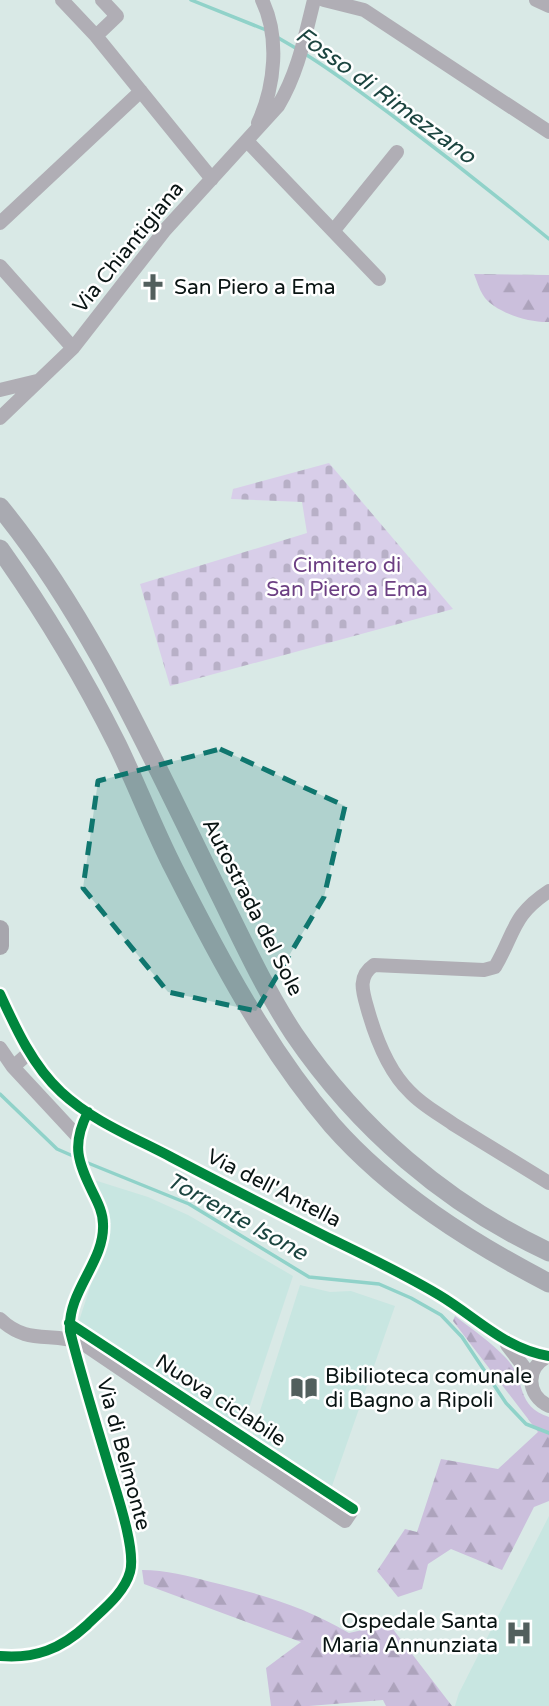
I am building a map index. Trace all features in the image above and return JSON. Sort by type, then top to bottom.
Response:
[{"type":"highway","name":"Autostrada del Sole","points":[[0,508],[48,574],[96,652],[139,732],[256,967],[294,1034],[333,1085],[370,1126],[419,1171],[466,1207],[549,1252]]},
{"type":"highway","points":[[0,549],[40,604],[75,664],[118,745],[173,868],[253,1015],[300,1084],[334,1126],[417,1202],[465,1236],[549,1283]]},
{"type":"main road","points":[[0,929],[0,946]]},
{"type":"street","points":[[61,0],[96,36],[212,179]]},
{"type":"street","points":[[96,36],[117,16],[102,0]]},
{"type":"street","name":"Via Chiantigiana","points":[[249,139],[261,117],[272,68],[272,34],[262,0]]},
{"type":"street","name":"Via Chiantigiana","points":[[0,418],[73,348],[165,230],[249,139],[283,97],[302,51],[314,0]]},
{"type":"street","points":[[324,0],[363,10],[549,132]]},
{"type":"street","points":[[537,0],[549,6]]},
{"type":"street","points":[[0,223],[141,91]]},
{"type":"street","points":[[249,139],[379,279]]},
{"type":"street","points":[[334,230],[397,152]]},
{"type":"street","points":[[0,266],[73,348]]},
{"type":"street","name":"Via Chiantigiana","points":[[0,390],[41,379]]},
{"type":"street","points":[[549,891],[535,900],[516,922],[495,967],[484,970],[374,965],[365,970],[361,982],[370,1018],[380,1043],[397,1076],[410,1093],[495,1151],[549,1183]]},
{"type":"street","name":"Via dell'Antella","points":[[0,994],[40,1068],[63,1094],[88,1112],[417,1282],[524,1351],[549,1356]]},
{"type":"street","name":"Via dell'Antella","points":[[0,1005],[12,1020]]},
{"type":"street","points":[[0,1048],[78,1137]]},
{"type":"street","points":[[13,1066],[30,1052]]},
{"type":"street","name":"Via di Belmonte","points":[[0,1656],[33,1656],[76,1636],[108,1604],[126,1582],[130,1572],[131,1558],[126,1531],[69,1323],[72,1308],[103,1233],[101,1211],[80,1161],[78,1137],[88,1112]]},
{"type":"street","name":"Via di Belmonte","points":[[0,1320],[12,1330],[29,1337],[72,1340],[87,1346],[345,1521],[353,1509]]},
{"type":"street","name":"Via dell'Antella","points":[[496,1335],[521,1361],[531,1376],[534,1394],[549,1406]]},
{"type":"street","name":"Via dell'Antella","points":[[531,1376],[537,1364],[549,1356]]},
{"type":"highlighted area","points":[[220,749],[345,806],[324,897],[256,1011],[168,992],[83,888],[98,781]]},
{"type":"shaded area","points":[[94,1180],[148,1197],[188,1215],[293,1276],[245,1420],[230,1428],[81,1329],[78,1324],[109,1241],[110,1221]]},
{"type":"shaded area","points":[[300,1285],[330,1292],[351,1291],[395,1306],[332,1486],[328,1489],[321,1488],[253,1441],[253,1433]]},
{"type":"shaded area","name":"Ospedale Santa Maria Annunziata","points":[[549,1516],[549,1706],[455,1706],[459,1693]]},
{"type":"green space","points":[[474,274],[549,275],[549,322],[532,321],[495,307],[483,295]]},
{"type":"green space","name":"Cimitero di San Piero a Ema","points":[[329,463],[453,609],[170,686],[140,584],[307,533],[302,502],[231,499],[233,489]]},
{"type":"green space","points":[[455,1316],[506,1358],[531,1406],[549,1417],[549,1501],[534,1507],[502,1570],[451,1549],[428,1564],[422,1589],[398,1597],[377,1571],[405,1529],[417,1532],[441,1459],[498,1469],[538,1432],[453,1321]]},
{"type":"green space","points":[[142,1570],[185,1576],[265,1597],[316,1616],[349,1633],[389,1624],[452,1706],[386,1706],[383,1700],[271,1706],[266,1668],[301,1642],[144,1584]]},
{"type":"waterway","name":"Fosso di Rimezzano","points":[[191,0],[266,30]]},
{"type":"waterway","name":"Fosso di Rimezzano","points":[[275,36],[299,50]]},
{"type":"waterway","name":"Fosso di Rimezzano","points":[[305,54],[393,116],[549,239]]},
{"type":"waterway","name":"Torrente Isone","points":[[0,1094],[57,1149],[73,1156]]},
{"type":"waterway","name":"Torrente Isone","points":[[83,1161],[189,1204],[309,1277],[379,1284],[441,1315],[462,1337],[506,1403],[526,1424],[549,1433]]},
{"type":"cycle path","points":[[0,994],[19,1034],[42,1071],[61,1092],[86,1112],[413,1280],[518,1347],[549,1356]]},
{"type":"cycle path","points":[[0,1656],[36,1654],[67,1640],[112,1601],[130,1572],[131,1551],[125,1524],[70,1331],[74,1303],[102,1238],[101,1212],[78,1153],[80,1134],[88,1112]]},
{"type":"cycle path","name":"Nuova ciclabile","points":[[69,1323],[353,1509]]},
{"type":"place","name":"San Piero a Ema","points":[[153,287]]},
{"type":"place","name":"Bibilioteca comunale di Bagno a Ripoli","points":[[304,1388]]},
{"type":"place","name":"Ospedale Santa Maria Annunziata","points":[[519,1633]]}]
